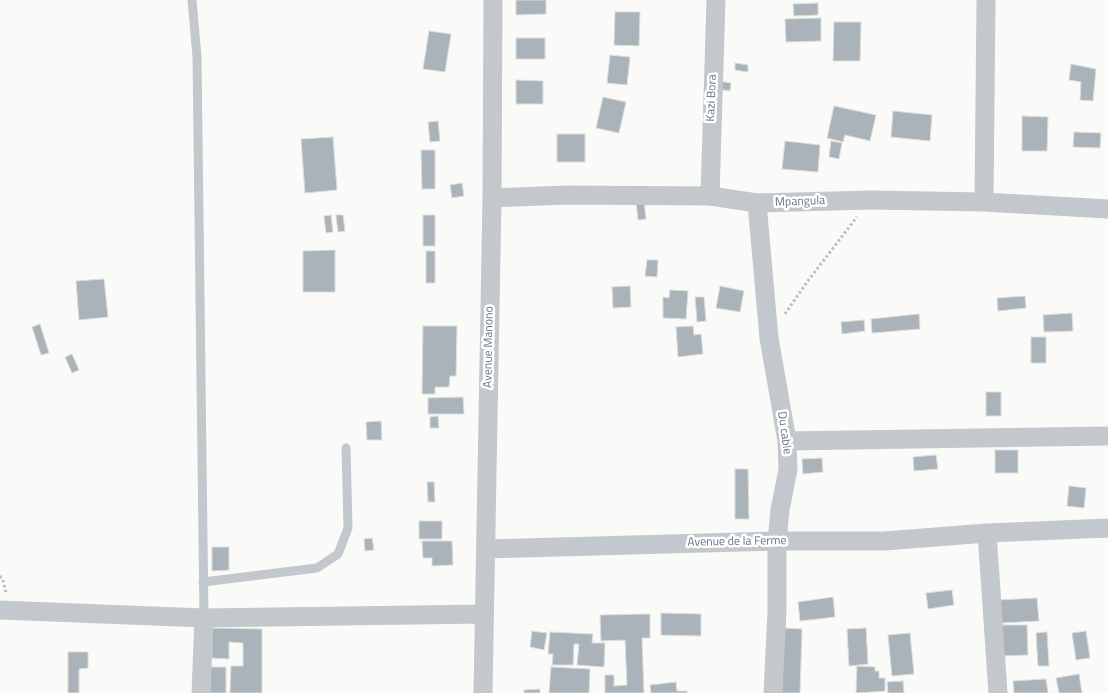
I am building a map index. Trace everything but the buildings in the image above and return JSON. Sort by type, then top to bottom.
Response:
[{"type":"street","name":"Avenue Manono","points":[[483,693],[492,198],[493,0]]},
{"type":"street","name":"Kazi Bora","points":[[710,196],[716,0]]},
{"type":"street","points":[[984,202],[986,0]]},
{"type":"street","name":"Mpangula","points":[[492,198],[566,194],[710,196],[757,203],[871,200],[984,202],[1108,209]]},
{"type":"street","name":"Du cable","points":[[757,203],[769,338],[787,442],[788,469],[780,510],[777,540],[777,611],[773,693]]},
{"type":"street","points":[[787,442],[1108,436]]},
{"type":"street","name":"Avenue de la Ferme","points":[[486,549],[777,540],[884,541],[988,533],[1108,528]]},
{"type":"street","points":[[988,533],[998,693]]},
{"type":"street","points":[[0,610],[204,618],[484,614]]},
{"type":"street","points":[[202,693],[204,618]]},
{"type":"lane","points":[[192,0],[196,57],[204,618]]},
{"type":"lane","points":[[203,582],[317,568],[338,554],[348,528],[346,448]]},
{"type":"path","points":[[769,338],[807,282],[871,200]]}]
